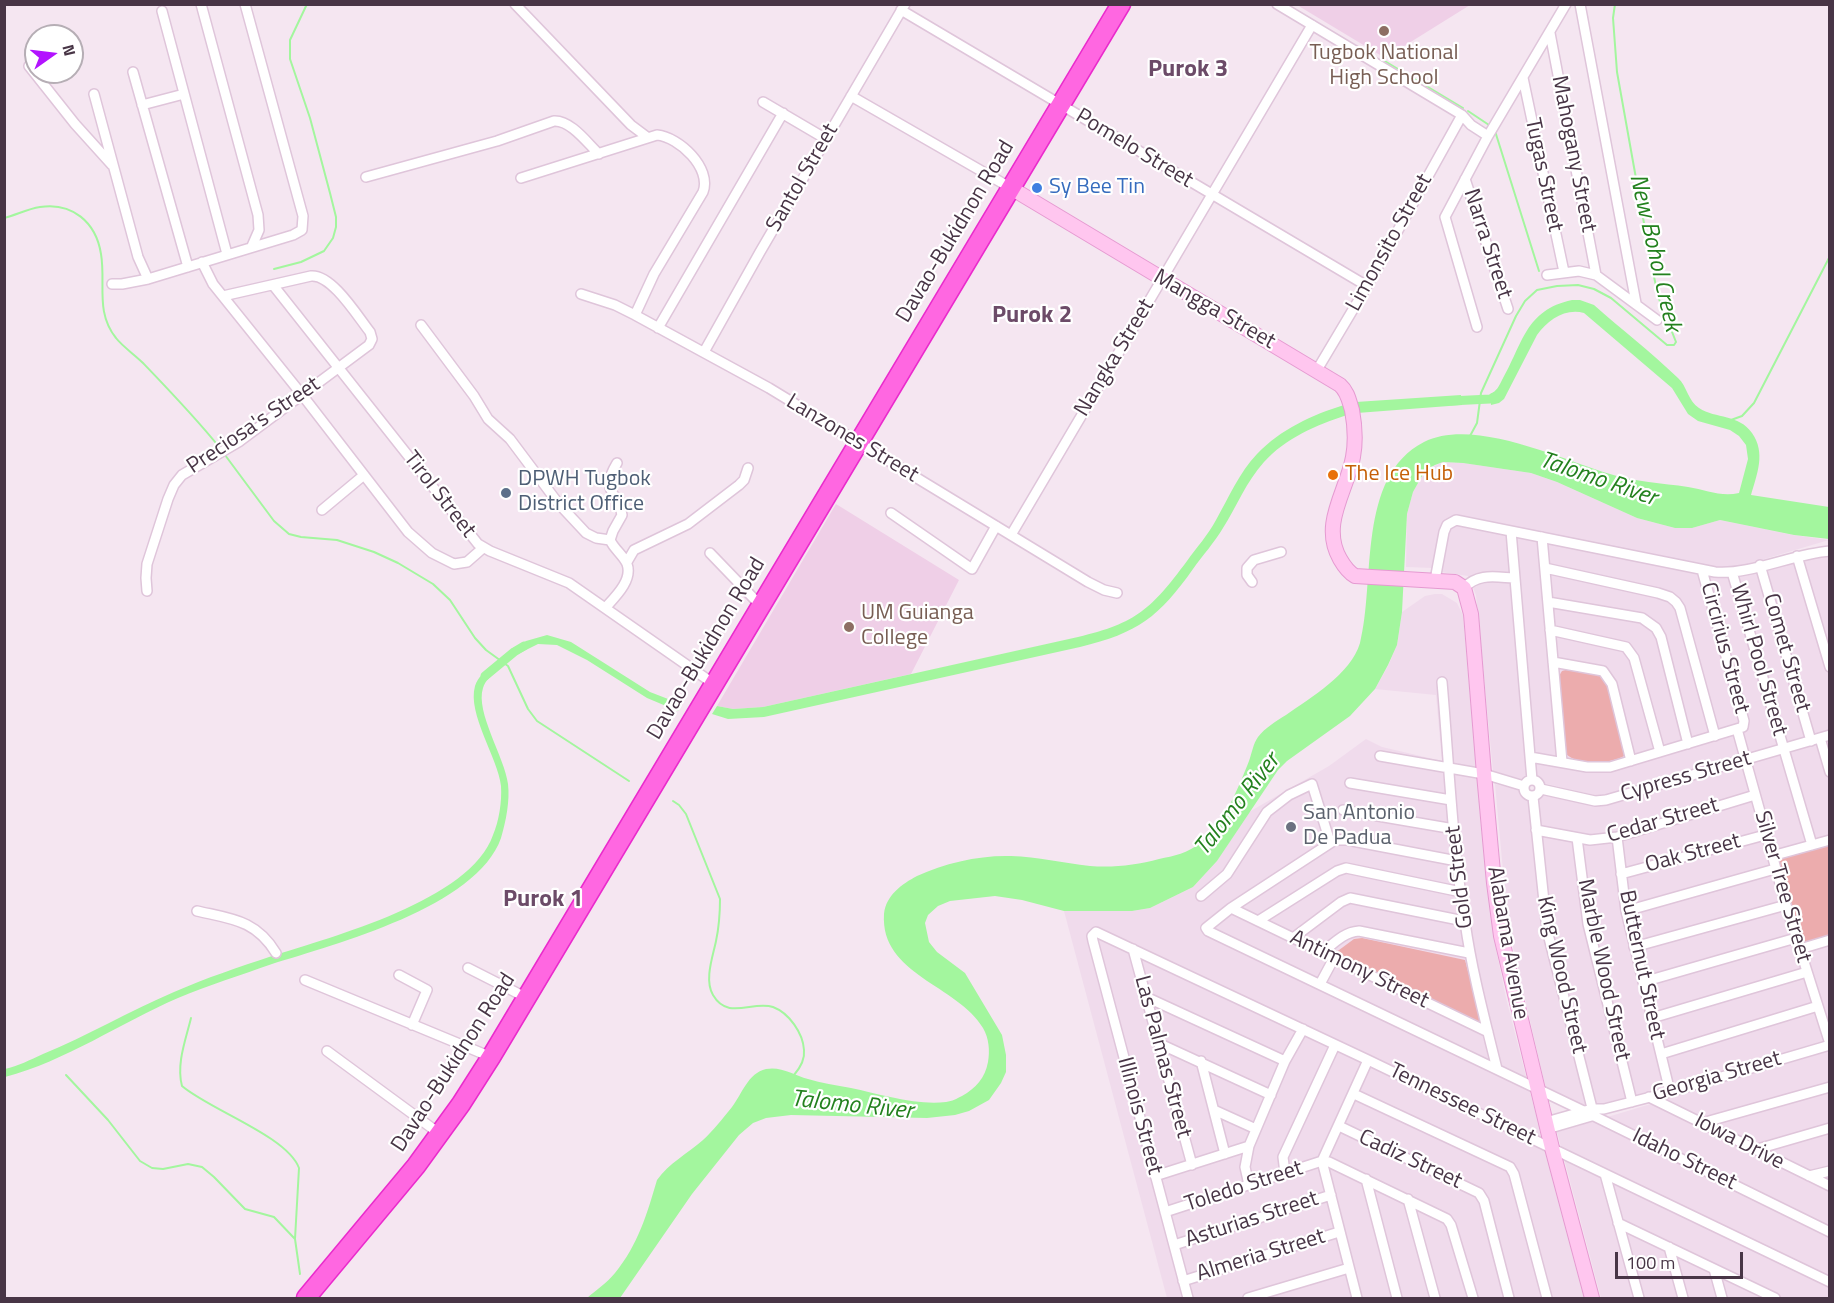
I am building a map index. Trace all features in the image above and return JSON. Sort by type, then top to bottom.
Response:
[{"type":"highway","name":"Davao-Bukidnon Road","points":[[306,1299],[416,1166],[491,1057],[1121,4]]},
{"type":"street","points":[[201,4],[258,215],[259,230],[252,246]]},
{"type":"street","points":[[112,284],[148,279],[188,267],[299,233],[304,226],[245,4]]},
{"type":"street","points":[[515,4],[631,125],[647,137]]},
{"type":"street","points":[[1277,4],[1462,115],[1471,126],[1488,135]]},
{"type":"street","points":[[1477,327],[1446,225],[1447,212],[1488,135],[1566,4]]},
{"type":"street","points":[[1580,4],[1636,303]]},
{"type":"street","name":"Pomelo Street","points":[[903,8],[1060,105],[1368,286]]},
{"type":"street","name":"Santol Street","points":[[704,352],[903,8]]},
{"type":"street","points":[[162,11],[227,254]]},
{"type":"street","name":"Nangka Street","points":[[1011,535],[1312,25]]},
{"type":"street","name":"Mahogany Street","points":[[1550,33],[1596,275]]},
{"type":"street","points":[[133,72],[188,267]]},
{"type":"street","name":"Tugas Street","points":[[1523,78],[1564,272]]},
{"type":"street","points":[[43,84],[113,166]]},
{"type":"street","points":[[94,94],[141,265],[148,279]]},
{"type":"street","points":[[142,105],[184,94]]},
{"type":"street","name":"Mangga Street","points":[[851,96],[1011,188],[1161,280],[1317,370],[1344,389],[1349,399],[1355,434],[1353,455],[1334,519],[1331,537],[1335,549],[1344,566],[1351,574],[1359,577],[1429,580]]},
{"type":"street","points":[[763,102],[826,139]]},
{"type":"street","points":[[658,328],[783,113]]},
{"type":"street","name":"Limonsito Street","points":[[1317,370],[1368,286],[1462,115]]},
{"type":"street","points":[[366,177],[497,141],[554,121],[567,125],[599,154]]},
{"type":"street","points":[[521,178],[647,137],[666,136],[674,140],[701,167],[706,181],[703,192],[654,274],[635,315]]},
{"type":"street","name":"Narra Street","points":[[1465,179],[1508,309]]},
{"type":"street","points":[[202,262],[223,296],[408,532],[432,553],[447,561],[460,564],[473,558],[483,548]]},
{"type":"street","points":[[1547,274],[1579,272],[1596,275],[1657,320]]},
{"type":"street","name":"Preciosa's Street","points":[[147,591],[147,564],[174,485],[182,475],[218,456],[303,396],[369,345],[372,339],[370,332],[329,282],[320,276],[273,285]]},
{"type":"street","points":[[223,296],[273,285]]},
{"type":"street","name":"Tirol Street","points":[[273,285],[483,548],[559,578],[714,684]]},
{"type":"street","name":"Lanzones Street","points":[[581,294],[615,305],[769,388],[1088,582],[1104,590],[1117,593]]},
{"type":"street","points":[[421,325],[488,418],[510,439],[558,503],[586,533],[596,538],[610,540]]},
{"type":"street","points":[[606,608],[626,580],[628,569],[627,562],[610,540],[622,515],[609,485],[609,479],[617,463]]},
{"type":"street","points":[[627,562],[634,550],[688,524],[739,485],[744,480],[748,468]]},
{"type":"street","points":[[322,510],[364,475]]},
{"type":"street","points":[[891,513],[972,570],[996,526]]},
{"type":"street","points":[[1513,578],[1479,577],[1473,579],[1464,588],[1455,582],[1429,580],[1444,532],[1450,522],[1459,520],[1702,570],[1732,573],[1797,555],[1830,550]]},
{"type":"street","points":[[1380,756],[1528,783],[1538,782],[1541,789],[1539,794],[1533,796],[1526,793],[1528,783],[1530,756],[1513,578],[1511,531]]},
{"type":"street","points":[[1542,537],[1562,762]]},
{"type":"street","points":[[1252,582],[1247,575],[1247,568],[1254,560],[1281,552]]},
{"type":"street","points":[[710,553],[761,606]]},
{"type":"street","points":[[1797,555],[1830,667]]},
{"type":"street","name":"Comet Street","points":[[1761,565],[1815,739],[1830,772]]},
{"type":"street","points":[[1545,568],[1658,593],[1676,602],[1680,608],[1715,736]]},
{"type":"street","name":"Circirius Street","points":[[1702,570],[1741,727]]},
{"type":"street","name":"Whirl Pool Street","points":[[1732,573],[1812,845]]},
{"type":"street","name":"Alabama Avenue","points":[[1464,588],[1471,614],[1498,916],[1552,1148],[1593,1299]]},
{"type":"street","points":[[1548,602],[1642,618],[1656,628],[1661,637],[1688,744]]},
{"type":"street","points":[[1550,630],[1618,645],[1629,650],[1634,658],[1660,752]]},
{"type":"street","points":[[1553,662],[1598,669],[1606,673],[1612,684],[1631,761]]},
{"type":"street","name":"Gold Street","points":[[1442,682],[1464,921],[1497,1069]]},
{"type":"street","name":"Whirl Pool Street","points":[[1530,756],[1601,768],[1741,727]]},
{"type":"street","name":"Silver Tree Street","points":[[1741,727],[1746,759],[1775,869],[1830,1044]]},
{"type":"street","name":"Cypress Street","points":[[1541,789],[1600,801],[1830,735]]},
{"type":"street","points":[[1350,783],[1452,800]]},
{"type":"street","points":[[1201,896],[1227,874],[1267,812],[1289,795],[1312,784],[1330,842]]},
{"type":"street","name":"Cedar Street","points":[[1536,830],[1577,838],[1617,837],[1755,795]]},
{"type":"street","name":"King Wood Street","points":[[1533,796],[1547,930],[1590,1112]]},
{"type":"street","points":[[1343,810],[1454,829]]},
{"type":"street","name":"Oak Street","points":[[1621,874],[1766,835]]},
{"type":"street","name":"Butternut Street","points":[[1617,837],[1626,912],[1670,1092]]},
{"type":"street","name":"Marble Wood Street","points":[[1577,838],[1588,924],[1632,1102]]},
{"type":"street","points":[[1231,908],[1330,842],[1347,840],[1457,861]]},
{"type":"street","points":[[1772,856],[1830,840]]},
{"type":"street","points":[[1258,921],[1337,871],[1346,868],[1461,892]]},
{"type":"street","points":[[1626,912],[1775,869]]},
{"type":"street","points":[[1293,938],[1341,902],[1350,898],[1464,921]]},
{"type":"street","points":[[1634,947],[1786,905]]},
{"type":"street","name":"Idaho Street","points":[[1231,908],[1206,928],[1208,931],[1590,1112],[1830,1232]]},
{"type":"street","name":"Antimony Street","points":[[1231,908],[1488,1032]]},
{"type":"street","points":[[196,911],[255,928],[267,939],[276,953]]},
{"type":"street","points":[[1323,952],[1343,936],[1359,931],[1470,953]]},
{"type":"street","name":"Tennessee Street","points":[[1093,933],[1098,932],[1303,1029],[1830,1282]]},
{"type":"street","name":"Illinois Street","points":[[1093,933],[1093,941],[1188,1299]]},
{"type":"street","points":[[1643,982],[1796,938]]},
{"type":"street","points":[[1800,949],[1830,940]]},
{"type":"street","name":"Las Palmas Street","points":[[1133,949],[1192,1165]]},
{"type":"street","points":[[1320,984],[1334,958]]},
{"type":"street","points":[[468,968],[527,998]]},
{"type":"street","points":[[1652,1018],[1807,972]]},
{"type":"street","points":[[399,975],[427,990],[412,1025]]},
{"type":"street","points":[[305,980],[491,1057]]},
{"type":"street","points":[[1146,997],[1286,1061]]},
{"type":"street","points":[[1661,1054],[1818,1006]]},
{"type":"street","points":[[1249,1185],[1245,1167],[1249,1146],[1286,1061],[1303,1029]]},
{"type":"street","points":[[1158,1043],[1271,1095]]},
{"type":"street","name":"Georgia Street","points":[[1547,1125],[1670,1092],[1830,1044]]},
{"type":"street","points":[[1285,1173],[1282,1157],[1335,1045]]},
{"type":"street","points":[[327,1052],[440,1134]]},
{"type":"street","points":[[1357,1299],[1322,1161],[1368,1060]]},
{"type":"street","points":[[1201,1062],[1225,1154]]},
{"type":"street","points":[[1702,1123],[1830,1087]]},
{"type":"street","points":[[1354,1094],[1510,1167],[1514,1174],[1547,1299]]},
{"type":"street","name":"Iowa Drive","points":[[1649,1097],[1830,1186]]},
{"type":"street","points":[[1214,1110],[1256,1129]]},
{"type":"street","name":"Cadiz Street","points":[[1339,1126],[1479,1193],[1484,1201],[1509,1299]]},
{"type":"street","points":[[1754,1150],[1830,1128]]},
{"type":"street","points":[[1155,1176],[1249,1146]]},
{"type":"street","points":[[1322,1161],[1336,1164],[1444,1216],[1449,1221],[1473,1299]]},
{"type":"street","name":"Toledo Street","points":[[1165,1212],[1322,1161]]},
{"type":"street","points":[[1809,1176],[1830,1171]]},
{"type":"street","points":[[1605,1174],[1639,1299]]},
{"type":"street","points":[[1366,1179],[1397,1299]]},
{"type":"street","name":"Asturias Street","points":[[1173,1245],[1330,1195]]},
{"type":"street","points":[[1408,1199],[1435,1299]]},
{"type":"street","points":[[1618,1223],[1770,1297]]},
{"type":"street","name":"Almeria Street","points":[[1183,1281],[1340,1232]]},
{"type":"street","points":[[1669,1247],[1683,1299]]},
{"type":"street","points":[[1248,1299],[1349,1268]]},
{"type":"street","points":[[1714,1269],[1722,1299]]},
{"type":"shaded area","name":"Tugbok National High School","points":[[1297,5],[1470,5],[1385,58]]},
{"type":"shaded area","points":[[1443,462],[1531,473],[1557,482],[1637,518],[1675,528],[1692,528],[1720,520],[1829,540],[1744,565],[1724,568],[1451,516],[1442,524],[1433,568],[1406,567],[1407,514],[1413,492],[1426,470]]},
{"type":"shaded area","name":"UM Guianga College","points":[[836,504],[959,580],[911,674],[763,707],[733,709],[717,706]]},
{"type":"shaded area","points":[[1459,524],[1717,577],[1738,576],[1829,555],[1829,730],[1612,794],[1594,795],[1543,783],[1536,775],[1527,774],[1521,779],[1493,771],[1476,595],[1468,576],[1441,572],[1450,529]]},
{"type":"shaded area","points":[[1442,594],[1457,603],[1463,615],[1481,825],[1495,944],[1530,1092],[1586,1298],[1167,1298],[1064,911],[1132,911],[1150,908],[1193,887],[1217,861],[1249,812],[1329,766],[1366,739],[1382,747],[1442,761],[1436,695],[1375,689],[1397,645],[1402,612],[1425,596]]},
{"type":"shaded area","points":[[1569,669],[1599,674],[1609,685],[1625,751],[1624,756],[1611,761],[1586,762],[1571,758],[1566,754],[1559,676],[1562,671]]},
{"type":"shaded area","points":[[1829,740],[1829,1039],[1671,1086],[1584,1108],[1546,1090],[1508,925],[1495,784],[1520,790],[1525,800],[1537,800],[1543,794],[1601,806]]},
{"type":"shaded area","points":[[1829,844],[1829,936],[1802,944],[1777,860]]},
{"type":"shaded area","points":[[1362,938],[1465,960],[1482,1024],[1335,953],[1354,939]]},
{"type":"shaded area","points":[[1829,1051],[1829,1298],[1601,1298],[1557,1132]]},
{"type":"water","name":"Talomo River","points":[[1572,300],[1594,305],[1678,378],[1699,408],[1747,427],[1759,448],[1758,471],[1751,495],[1829,507],[1829,539],[1794,535],[1720,520],[1692,528],[1675,528],[1637,518],[1557,482],[1531,473],[1443,462],[1426,470],[1413,492],[1407,514],[1402,612],[1397,645],[1375,689],[1350,716],[1287,761],[1278,770],[1217,861],[1193,887],[1150,908],[1132,911],[1064,911],[1022,900],[995,896],[950,901],[938,906],[928,915],[925,923],[929,942],[937,952],[965,973],[1002,1035],[1006,1055],[1006,1072],[989,1100],[969,1111],[927,1118],[791,1115],[766,1118],[753,1123],[739,1135],[692,1194],[620,1298],[587,1298],[612,1277],[630,1251],[645,1217],[657,1180],[710,1133],[732,1107],[750,1079],[760,1071],[772,1068],[818,1082],[899,1099],[935,1103],[953,1100],[976,1086],[985,1073],[988,1062],[989,1053],[985,1032],[971,1013],[907,966],[894,951],[886,935],[884,914],[891,896],[917,876],[939,867],[975,858],[1011,856],[1090,866],[1116,866],[1142,863],[1175,855],[1200,843],[1217,826],[1223,816],[1240,784],[1258,737],[1271,725],[1329,684],[1348,665],[1355,654],[1360,643],[1365,618],[1372,533],[1378,505],[1388,480],[1402,458],[1424,442],[1444,436],[1467,434],[1491,437],[1517,443],[1619,477],[1720,494],[1739,493],[1748,459],[1746,445],[1739,436],[1730,430],[1698,421],[1688,414],[1672,388],[1584,313],[1570,312],[1558,316],[1546,325],[1537,335],[1504,399],[1491,405],[1490,394],[1499,386],[1527,330],[1544,312]]},
{"type":"water","points":[[1461,395],[1462,405],[1357,413],[1356,402]]},
{"type":"water","points":[[1344,405],[1347,415],[1302,433],[1264,462],[1247,486],[1220,533],[1181,586],[1158,611],[1132,629],[1100,642],[1080,647],[764,717],[728,719],[712,714],[717,706],[733,709],[763,707],[1078,637],[1115,626],[1141,612],[1163,591],[1210,531],[1240,477],[1266,445],[1298,424]]},
{"type":"water","points":[[547,635],[571,642],[650,692],[681,704],[678,711],[647,698],[587,660],[557,645],[538,644],[516,655],[511,649],[526,641]]},
{"type":"water","points":[[492,665],[497,671],[483,688],[483,709],[506,773],[507,811],[501,838],[487,862],[464,884],[435,903],[402,919],[366,934],[190,993],[50,1061],[5,1077],[5,1069],[24,1063],[174,992],[272,956],[362,927],[429,897],[458,879],[480,858],[493,835],[500,811],[499,775],[479,723],[474,697],[478,680]]},
{"type":"waterway","points":[[274,269],[301,262],[324,251],[333,238],[336,227],[336,217],[310,118],[290,59],[290,40],[307,4]]},
{"type":"waterway","name":"New Bohol Creek","points":[[1470,436],[1477,423],[1481,393],[1516,316],[1525,301],[1537,290],[1578,285],[1594,289],[1611,298],[1667,345],[1674,345],[1676,342],[1659,299],[1652,268],[1617,72],[1613,18],[1615,4]]},
{"type":"waterway","points":[[1383,60],[1463,108]]},
{"type":"waterway","points":[[1468,111],[1489,125]]},
{"type":"waterway","points":[[1495,131],[1539,271]]},
{"type":"waterway","points":[[4,218],[35,208],[52,206],[72,211],[88,224],[94,232],[101,254],[103,308],[110,328],[119,341],[163,383],[220,448]]},
{"type":"waterway","points":[[1731,420],[1742,416],[1754,403],[1830,256]]},
{"type":"waterway","name":"New Bohol Creek","points":[[1450,401],[1490,399],[1501,394]]},
{"type":"waterway","points":[[225,455],[274,521],[289,534],[337,540],[374,552],[433,584],[450,600],[475,638],[486,650],[508,666],[528,709],[537,721],[629,781]]},
{"type":"waterway","points":[[485,676],[524,646]]},
{"type":"waterway","name":"Talomo River","points":[[673,801],[686,814],[720,899],[718,930],[709,975],[710,989],[719,1003],[726,1007],[773,1007],[790,1019],[801,1037],[804,1050],[802,1063],[794,1075]]},
{"type":"waterway","points":[[191,1018],[181,1060],[182,1086],[280,1145],[292,1156],[299,1168],[295,1239],[300,1274]]},
{"type":"waterway","points":[[66,1075],[108,1120],[140,1161],[152,1168],[163,1169],[188,1164],[202,1167],[245,1209],[274,1217],[295,1239]]},
{"type":"place","name":"Tugbok National High School","points":[[1384,31]]},
{"type":"place","name":"Sy Bee Tin","points":[[1037,188]]},
{"type":"place","name":"The Ice Hub","points":[[1333,475]]},
{"type":"place","name":"DPWH Tugbok District Office","points":[[506,493]]},
{"type":"place","name":"UM Guianga College","points":[[849,627]]},
{"type":"place","name":"San Antonio De Padua","points":[[1291,827]]},
{"type":"district","name":"Purok 3","points":[[1188,70]]},
{"type":"district","name":"Purok 2","points":[[1032,316]]},
{"type":"district","name":"Purok 1","points":[[543,900]]}]
